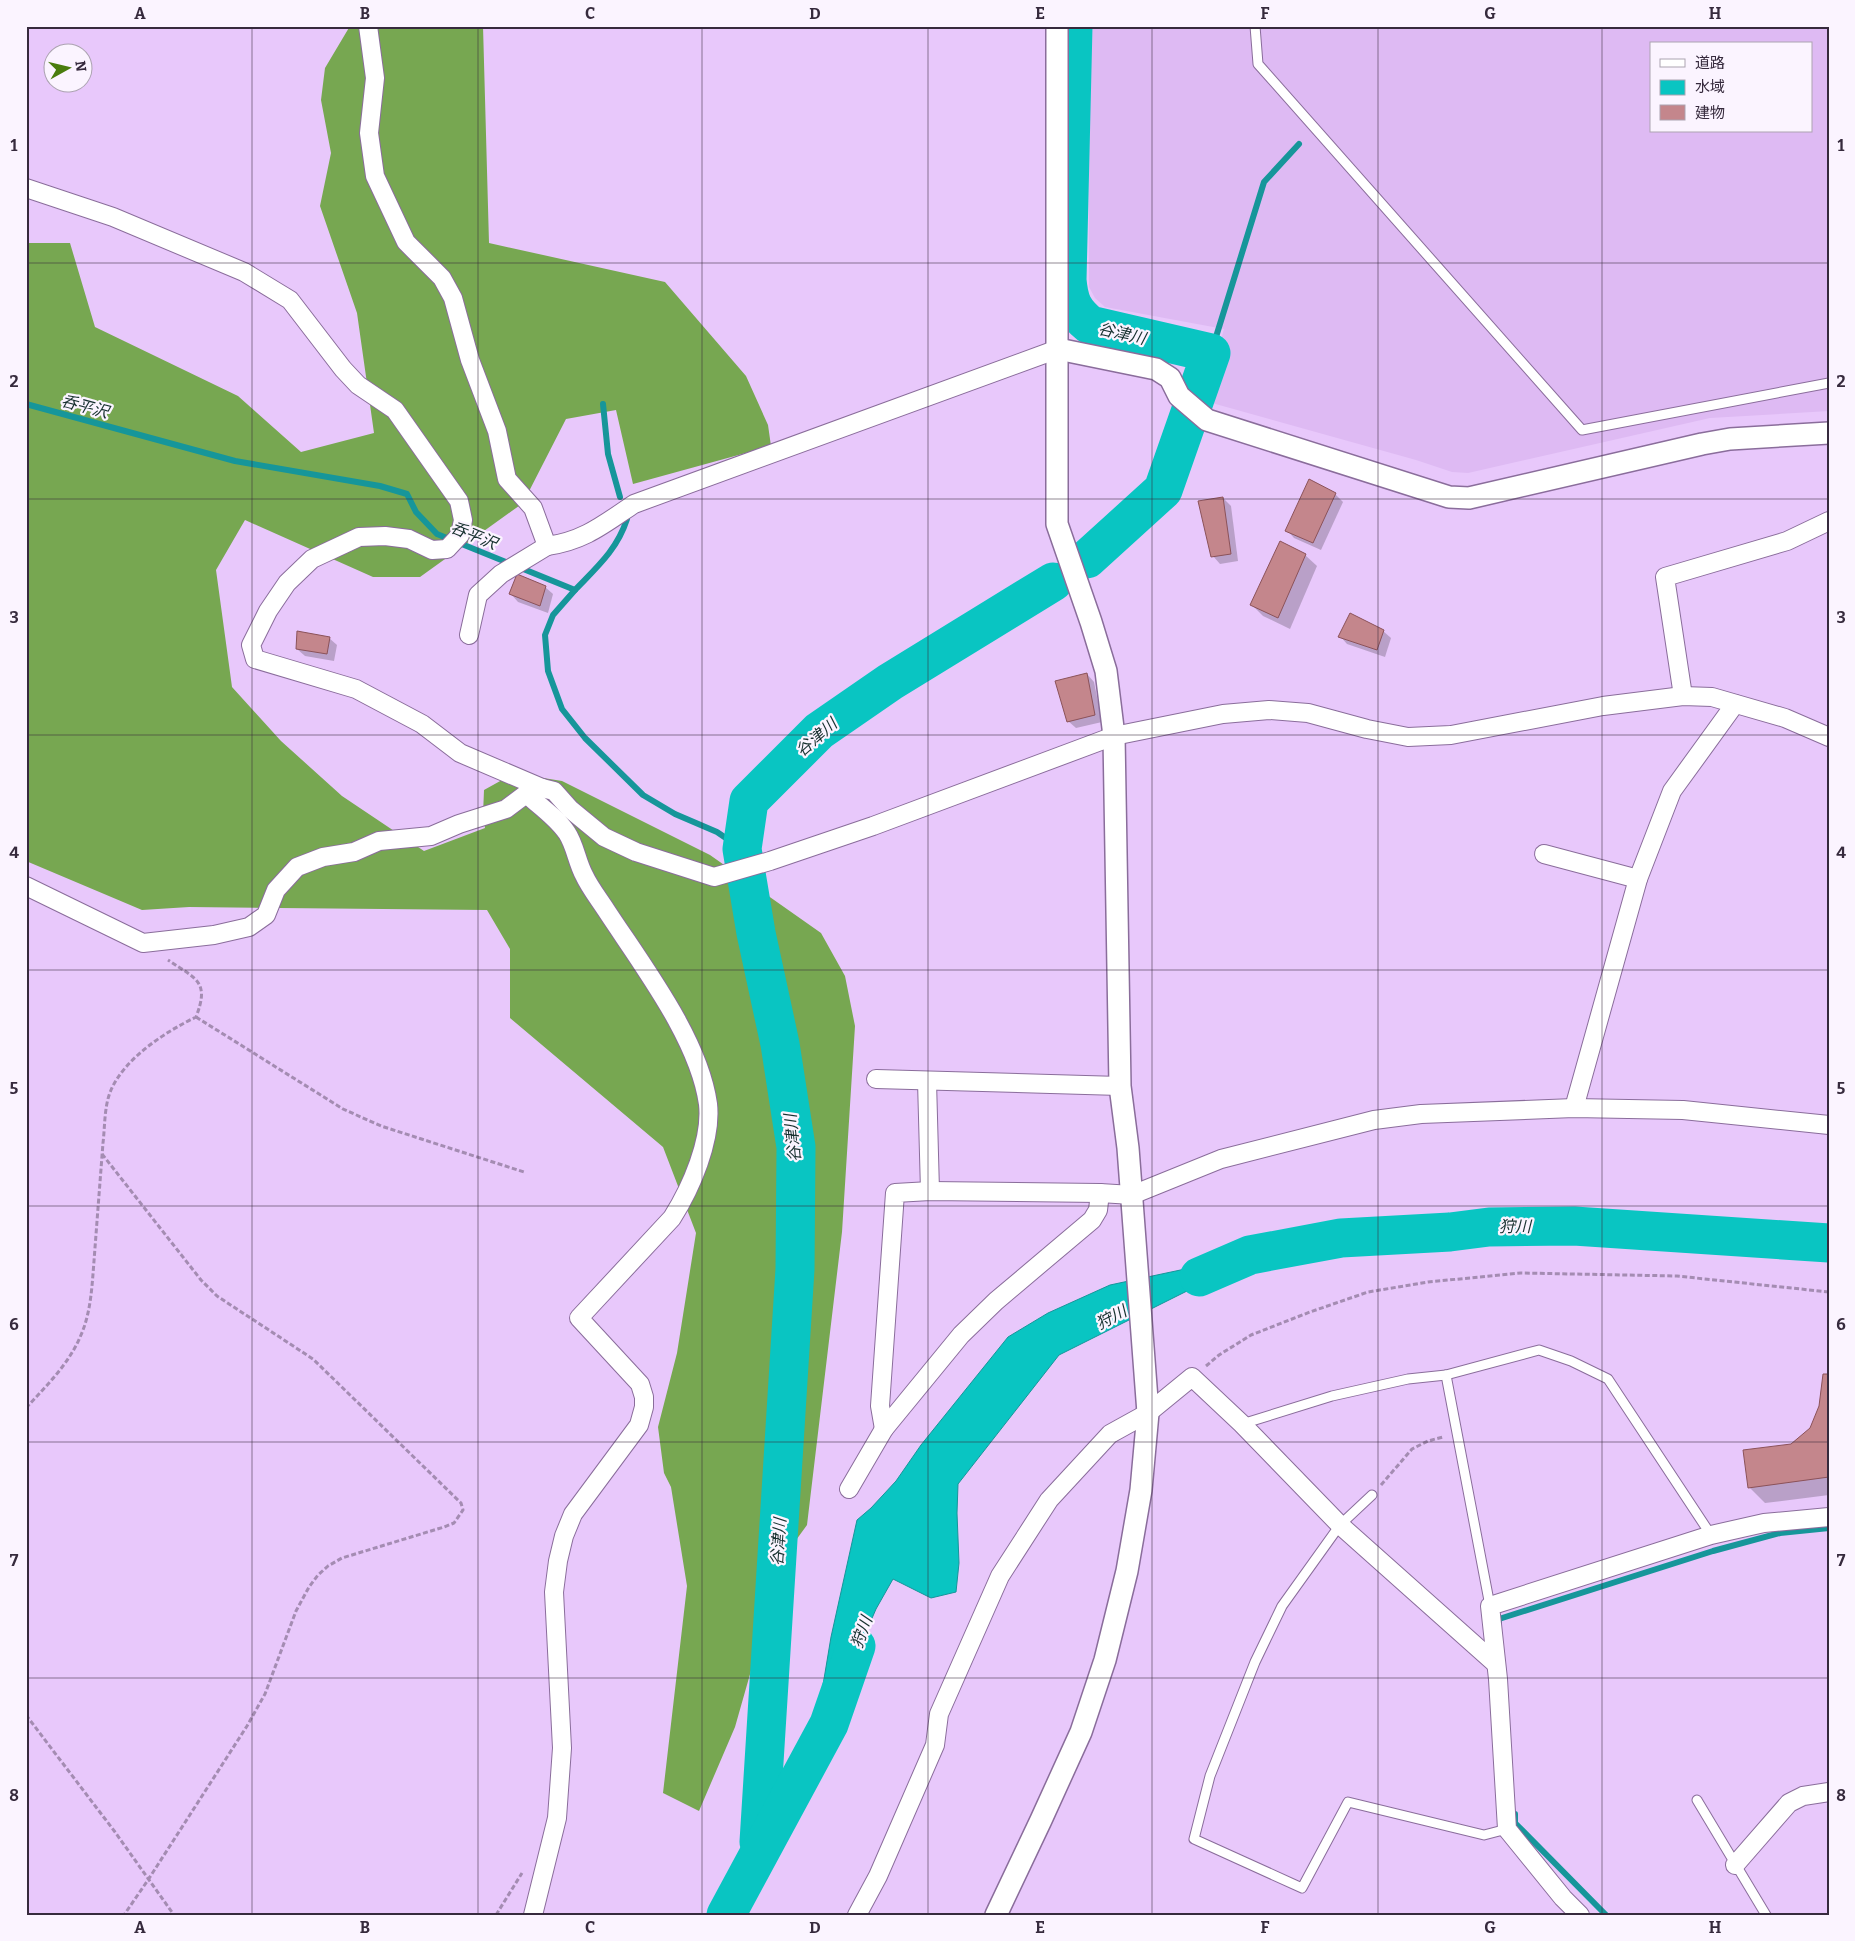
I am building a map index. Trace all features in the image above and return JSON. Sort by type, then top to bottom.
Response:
[{"type":"street","points":[[368,26],[375,78],[369,133],[375,176],[406,242],[442,278],[453,298],[470,360],[497,431],[507,478],[533,508],[546,546]]},
{"type":"street","points":[[996,1915],[1081,1732],[1105,1660],[1127,1571],[1139,1499],[1148,1413],[1132,1195],[1120,1086],[1114,736],[1106,672],[1057,524],[1056,26]]},
{"type":"street","points":[[26,188],[113,216],[244,272],[290,300],[358,385],[396,410],[459,501],[463,520],[460,535],[447,549],[432,550],[409,539],[385,536],[359,537],[312,558],[287,583],[268,611],[251,645],[254,659],[356,689],[422,724],[460,753],[534,791],[550,814],[568,834],[584,876],[672,1013],[698,1063],[708,1105],[706,1135],[702,1154],[682,1202],[672,1218],[579,1318],[640,1384],[644,1397],[644,1407],[639,1425],[573,1514],[564,1536],[558,1561],[554,1592],[562,1748],[557,1818],[534,1915]]},
{"type":"street","points":[[469,635],[478,595],[501,574],[546,546],[564,543],[592,533],[634,504],[1058,349],[1156,369],[1170,378],[1179,396],[1207,420],[1449,497],[1470,498],[1730,439],[1829,433]]},
{"type":"street","points":[[1684,696],[1665,577],[1787,541],[1829,521]]},
{"type":"street","points":[[26,886],[143,943],[214,935],[249,927],[266,916],[276,890],[296,867],[323,857],[354,852],[379,840],[431,836],[459,824],[506,809],[534,791],[554,790],[570,809],[604,837],[636,852],[714,877],[770,861],[873,826],[1114,736],[1223,714],[1270,710],[1308,713],[1367,729],[1408,737],[1451,735],[1603,706],[1684,696],[1712,696],[1785,718],[1829,737]]},
{"type":"street","points":[[1574,1108],[1638,879],[1672,791],[1735,704]]},
{"type":"street","points":[[1544,854],[1638,879]]},
{"type":"street","points":[[876,1079],[1120,1086]]},
{"type":"street","points":[[927,1081],[930,1191]]},
{"type":"street","points":[[884,1429],[880,1406],[895,1193],[930,1191],[1132,1195],[1221,1159],[1374,1120],[1421,1114],[1574,1108],[1682,1110],[1829,1125]]},
{"type":"street","points":[[849,1489],[884,1429],[961,1335],[996,1301],[1092,1220],[1098,1210],[1100,1193]]},
{"type":"street","points":[[857,1915],[878,1876],[935,1745],[939,1714],[1000,1576],[1049,1500],[1110,1434],[1148,1413],[1192,1377],[1242,1424],[1340,1525],[1496,1664]]},
{"type":"street","points":[[1580,1915],[1563,1898],[1507,1829],[1496,1664],[1490,1606],[1711,1535],[1764,1523],[1829,1517]]},
{"type":"street","points":[[1735,1865],[1790,1803],[1804,1796],[1829,1792]]},
{"type":"lane","points":[[1255,26],[1258,64],[1582,430],[1829,384]]},
{"type":"lane","points":[[1242,1424],[1332,1396],[1408,1379],[1446,1375],[1539,1350],[1571,1361],[1608,1379],[1711,1535]]},
{"type":"lane","points":[[1446,1375],[1490,1606]]},
{"type":"lane","points":[[1372,1495],[1340,1525],[1282,1606],[1255,1662],[1210,1776],[1194,1838],[1302,1888],[1348,1802],[1484,1835],[1507,1829]]},
{"type":"lane","points":[[1697,1800],[1766,1915]]},
{"type":"path","points":[[26,1408],[58,1374],[72,1352],[82,1334],[92,1297],[102,1154],[110,1091],[122,1071],[152,1044],[173,1028],[196,1017],[202,999],[202,989],[196,979],[143,943]]},
{"type":"path","points":[[196,1017],[344,1109],[381,1126],[524,1172]]},
{"type":"path","points":[[102,1154],[201,1280],[217,1296],[313,1359],[461,1503],[462,1510],[454,1523],[342,1558],[328,1566],[318,1575],[296,1611],[265,1694],[248,1726],[124,1915]]},
{"type":"path","points":[[1192,1377],[1220,1355],[1251,1336],[1302,1315],[1368,1292],[1428,1282],[1521,1273],[1668,1276],[1829,1292]]},
{"type":"path","points":[[1372,1495],[1412,1450],[1457,1429]]},
{"type":"path","points":[[26,1715],[115,1832],[174,1915]]},
{"type":"shaded area","points":[[350,26],[483,26],[489,243],[665,282],[746,376],[768,425],[771,446],[633,484],[616,410],[566,419],[523,503],[420,577],[373,577],[245,520],[216,570],[232,687],[281,741],[342,796],[424,851],[485,828],[483,815],[484,790],[502,780],[531,776],[562,781],[710,855],[821,933],[845,976],[855,1026],[842,1232],[807,1525],[783,1558],[735,1727],[699,1811],[663,1793],[687,1586],[671,1487],[664,1473],[658,1427],[677,1353],[696,1233],[663,1147],[510,1018],[510,949],[487,910],[189,907],[142,910],[26,861],[26,243],[70,243],[95,327],[238,396],[301,452],[374,433],[357,313],[320,206],[331,153],[321,100],[325,68]]},
{"type":"shaded area","points":[[1088,26],[1829,26],[1829,411],[1710,418],[1468,473],[1452,472],[1416,460],[1212,403],[1208,394],[1209,383],[1224,329],[1105,307],[1095,298],[1089,287]]},
{"type":"water","points":[[1265,1252],[1059,1355],[958,1484],[959,1563],[956,1592],[931,1598],[893,1579],[876,1609],[819,1741],[821,1697],[831,1637],[857,1520],[896,1481],[921,1445],[1008,1337],[1048,1313],[1110,1285]]},
{"type":"building","points":[[1309,479],[1336,493],[1313,543],[1285,531]]},
{"type":"building","points":[[1223,497],[1231,554],[1211,557],[1198,501]]},
{"type":"building","points":[[1280,541],[1306,554],[1278,618],[1250,605]]},
{"type":"building","points":[[517,574],[546,586],[540,606],[509,594]]},
{"type":"building","points":[[1350,613],[1384,630],[1377,650],[1338,637]]},
{"type":"building","points":[[297,631],[330,637],[327,654],[296,649]]},
{"type":"building","points":[[1087,673],[1095,715],[1067,722],[1055,681]]},
{"type":"building","points":[[1823,1374],[1829,1374],[1829,1477],[1748,1488],[1743,1450],[1791,1444],[1810,1428],[1819,1406]]},
{"type":"waterway","name":"谷津川","points":[[1073,26],[1067,280],[1073,306],[1090,325],[1211,353],[1163,490],[1087,559]]},
{"type":"waterway","points":[[1211,353],[1264,182],[1299,144]]},
{"type":"waterway","name":"呑平沢","points":[[26,404],[235,461],[380,486],[407,494],[416,512],[437,534],[575,590],[553,615],[545,635],[548,671],[562,709],[585,738],[643,795],[675,814],[717,832],[742,849]]},
{"type":"waterway","points":[[603,404],[608,454],[620,497]]},
{"type":"waterway","points":[[575,590],[612,549],[627,519]]},
{"type":"waterway","name":"谷津川","points":[[759,1842],[795,1269],[796,1147],[780,1044],[756,933],[742,849],[749,801],[819,731],[890,682],[1053,582]]},
{"type":"waterway","name":"狩川","points":[[1199,1277],[1250,1255],[1341,1238],[1450,1232],[1489,1227],[1574,1226],[1829,1243]]},
{"type":"waterway","points":[[1499,1624],[1499,1619],[1713,1551],[1780,1533],[1829,1528]]},
{"type":"waterway","name":"狩川","points":[[726,1915],[829,1724],[856,1646]]},
{"type":"waterway","points":[[1515,1814],[1515,1823],[1606,1915]]}]
